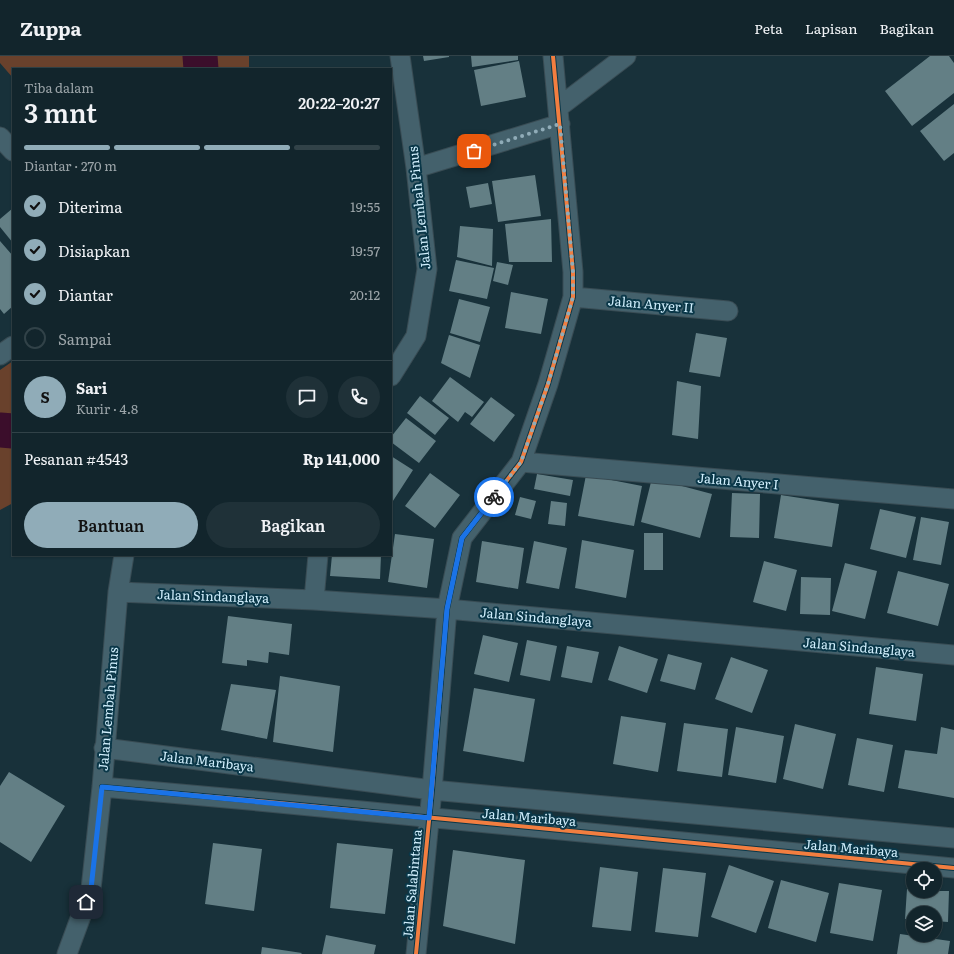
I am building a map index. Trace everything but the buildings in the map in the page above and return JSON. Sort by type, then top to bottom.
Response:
[{"type":"street","name":"Jalan Lembah Pinus","points":[[392,374],[416,336],[427,269],[416,168],[400,56]]},
{"type":"street","name":"Jalan Salabintana","points":[[416,954],[432,790],[447,609],[462,538],[521,462],[548,384],[573,297],[573,272],[553,56]]},
{"type":"street","points":[[416,168],[559,116],[626,56]]},
{"type":"street","points":[[0,137],[12,151]]},
{"type":"street","name":"Jalan Anyer II","points":[[573,297],[728,311]]},
{"type":"street","points":[[0,355],[12,347]]},
{"type":"street","name":"Jalan Anyer I","points":[[521,462],[954,499]]},
{"type":"street","name":"Jalan Lembah Pinus","points":[[67,954],[91,889],[102,787],[118,592],[124,556]]},
{"type":"street","points":[[314,600],[318,556]]},
{"type":"street","name":"Jalan Sindanglaya","points":[[118,592],[314,600],[447,609],[954,656]]},
{"type":"street","name":"Jalan Maribaya","points":[[104,748],[432,790],[954,838]]},
{"type":"street","name":"Jalan Maribaya","points":[[102,787],[954,868]]},
{"type":"shaded area","points":[[0,56],[249,56],[249,68],[12,68],[12,77],[0,63]]},
{"type":"shaded area","points":[[12,362],[12,504],[0,510],[0,370]]},
{"type":"waterway","points":[[200,56],[201,68]]},
{"type":"waterway","points":[[0,430],[12,431]]},
{"type":"cycle path","points":[[416,954],[432,790],[447,609],[462,538],[521,462],[548,384],[573,297],[573,272],[553,56]]},
{"type":"cycle path","points":[[102,787],[954,868]]},
{"type":"way so far","points":[[474,151],[560,124],[573,272],[573,297],[548,384],[521,462],[494,497]]},
{"type":"route","points":[[86,902],[91,889],[102,787],[258,800],[429,818],[447,609],[462,538],[494,497]]}]
